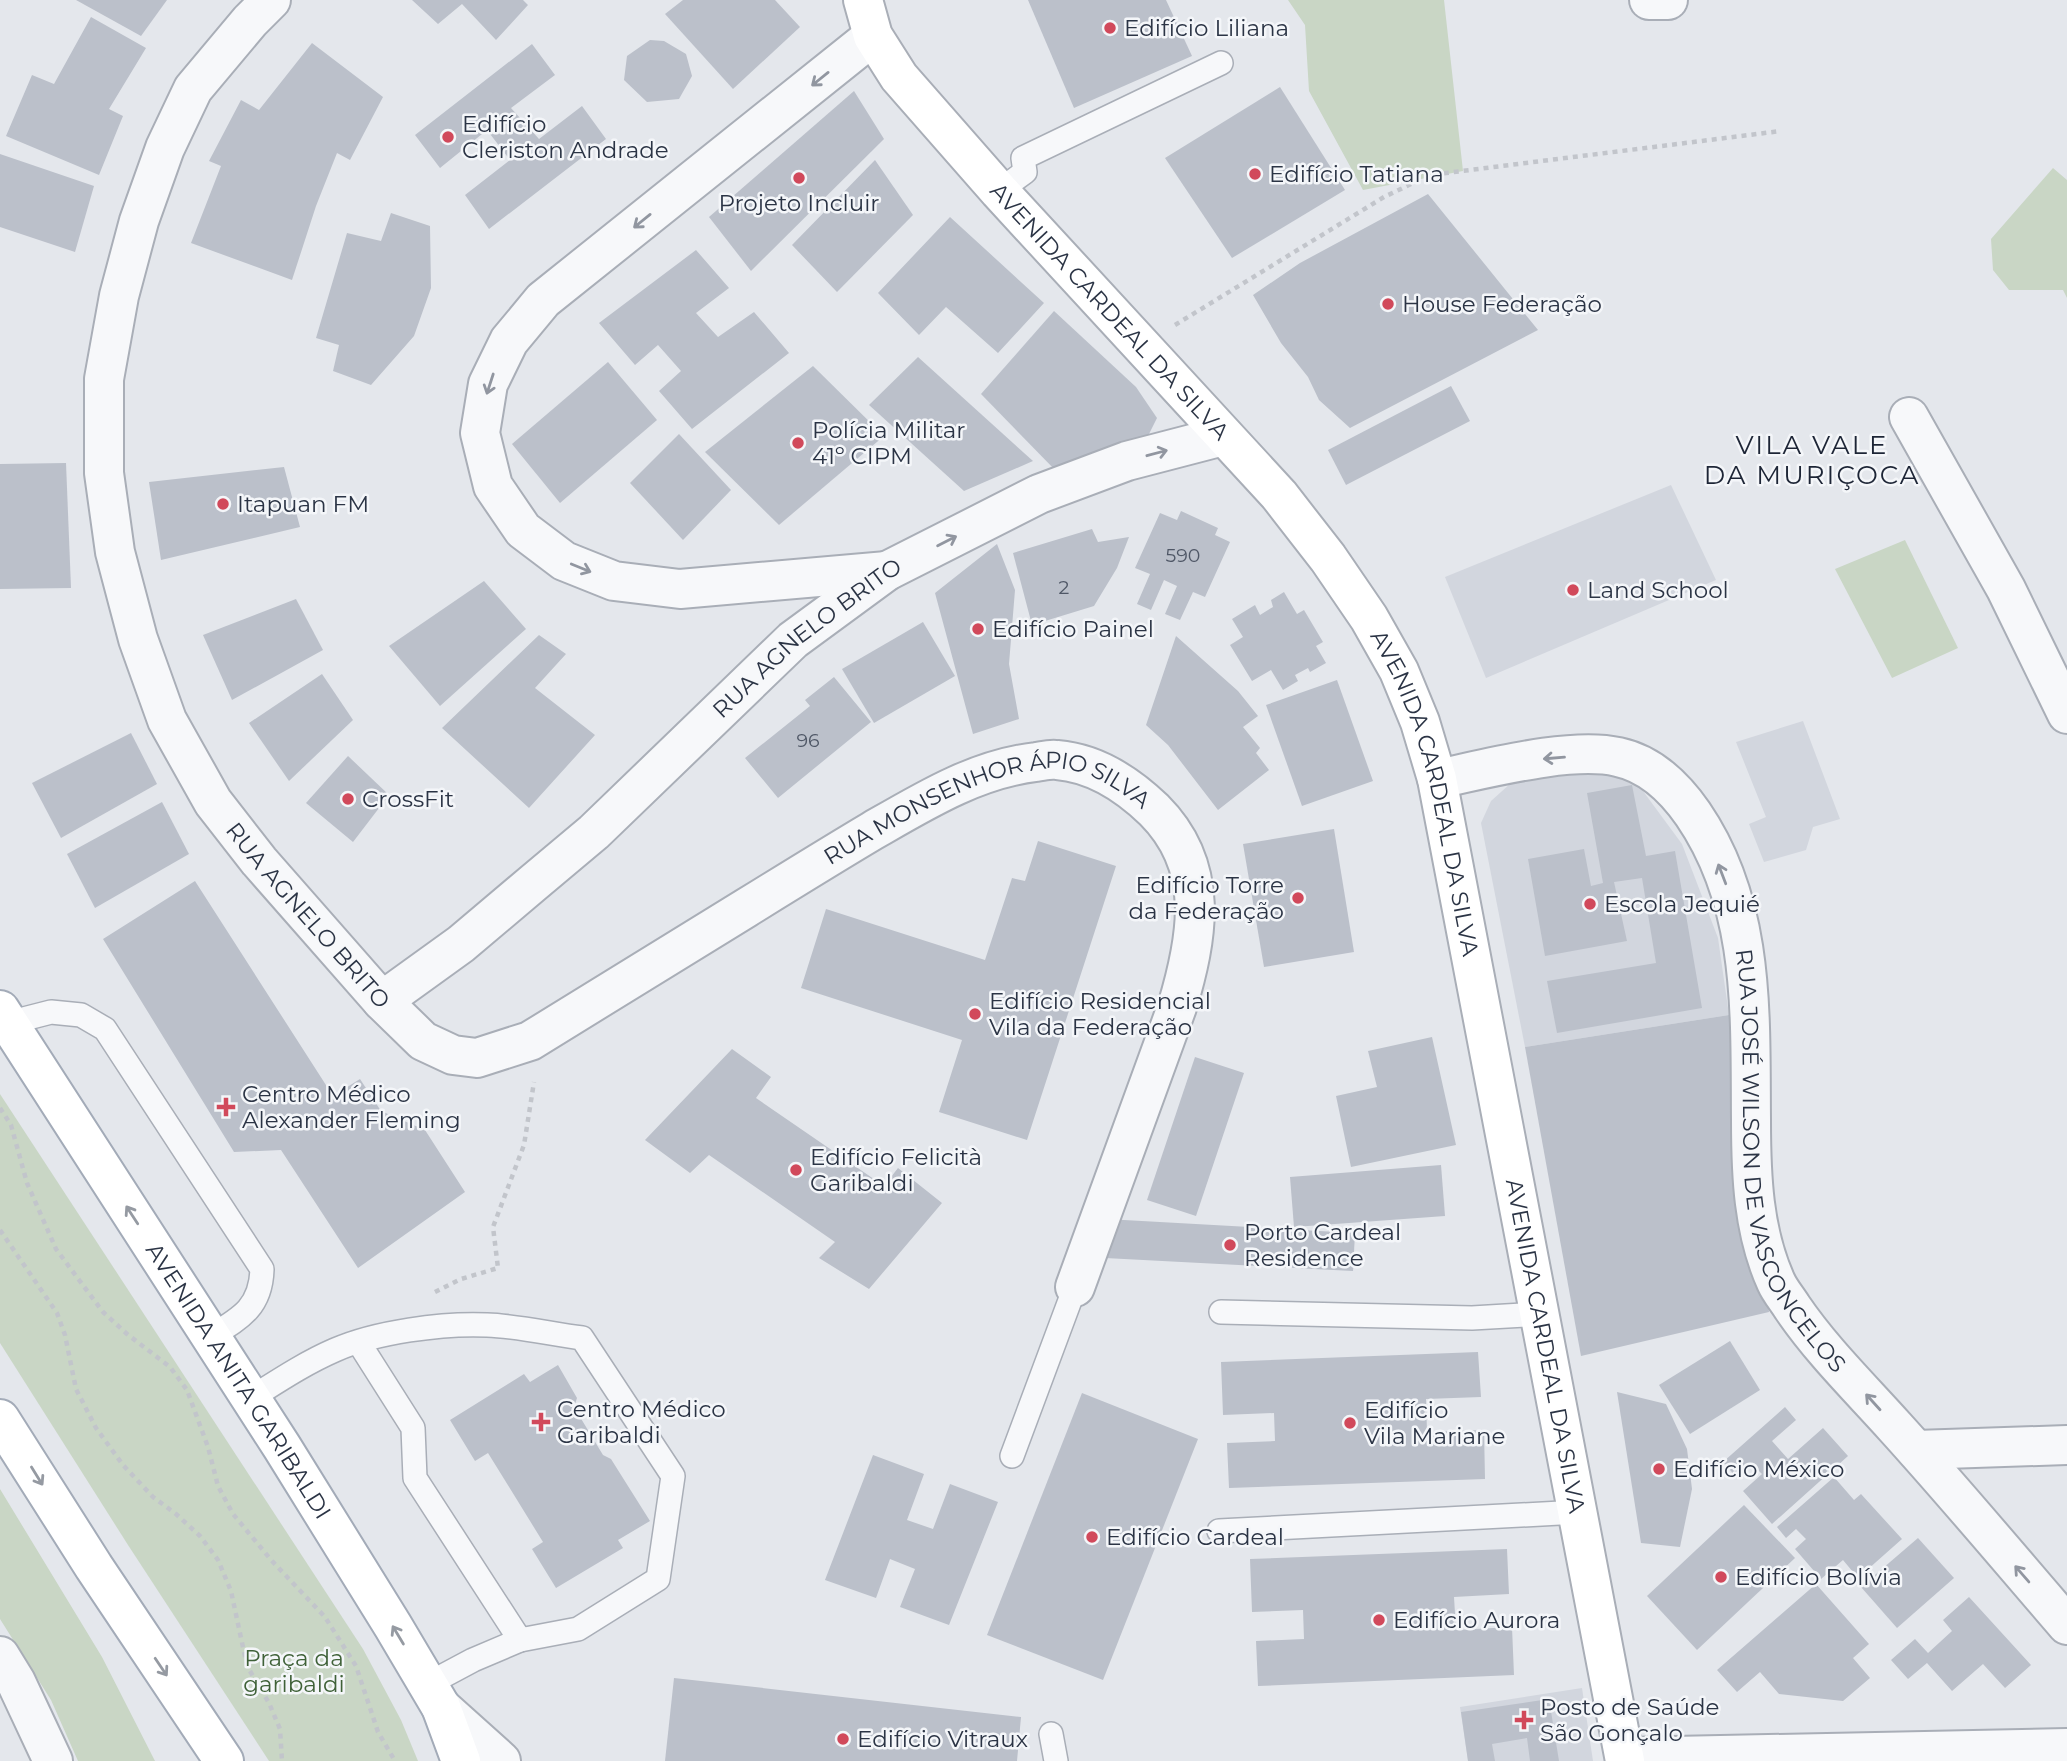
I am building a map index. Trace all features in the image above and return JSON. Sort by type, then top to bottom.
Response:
[{"type":"main road","name":"AVENIDA CARDEAL DA SILVA","points":[[863,0],[873,36],[899,77],[999,191],[1279,495],[1328,558],[1369,618],[1399,671],[1420,722],[1437,779],[1625,1759]]},
{"type":"main road","name":"AVENIDA ANITA GARIBALDI","points":[[4,1017],[251,1398],[435,1696],[490,1760]]},
{"type":"main road","points":[[0,1419],[94,1567],[224,1761]]},
{"type":"street","name":"RUA AGNELO BRITO","points":[[271,0],[193,89],[165,148],[152,184],[119,296],[104,379],[104,473],[115,552],[138,639],[167,720],[213,802],[259,861],[382,1001],[461,944],[594,832],[793,640],[887,572],[1038,494],[1126,461],[1223,436]]},
{"type":"street","points":[[1649,0],[1668,0]]},
{"type":"street","points":[[873,36],[543,300],[509,341],[488,384],[480,433],[493,486],[523,530],[564,561],[614,581],[680,589],[887,572]]},
{"type":"street","points":[[1909,417],[2006,589],[2067,714]]},
{"type":"street","name":"RUA JOSÉ WILSON DE VASCONCELOS","points":[[1437,779],[1538,759],[1585,755],[1617,756],[1640,764],[1663,778],[1684,802],[1705,832],[1724,877],[1742,932],[1750,989],[1751,1177],[1759,1232],[1776,1283],[1809,1332],[1916,1450],[2067,1625]]},
{"type":"street","name":"RUA MONSENHOR ÁPIO SILVA","points":[[382,1001],[424,1041],[453,1055],[477,1058],[530,1041],[829,857],[905,812],[969,779],[1014,765],[1056,760],[1089,767],[1118,779],[1166,822],[1185,853],[1193,886],[1196,925],[1191,963],[1177,1007],[1075,1287]]},
{"type":"street","points":[[1916,1450],[2067,1445]]},
{"type":"street","points":[[0,1656],[16,1682],[53,1761]]},
{"type":"street","points":[[1625,1759],[2067,1748]]},
{"type":"lane","points":[[999,191],[1025,172],[1023,158],[1221,63]]},
{"type":"lane","points":[[4,1017],[51,1012],[81,1015],[105,1029],[262,1269],[261,1289],[250,1307],[236,1321],[211,1336]]},
{"type":"lane","points":[[1012,1455],[1075,1287]]},
{"type":"lane","points":[[1221,1312],[1472,1318],[1541,1314]]},
{"type":"lane","points":[[251,1398],[294,1370],[335,1350],[410,1330],[487,1325],[582,1338],[673,1476],[658,1579],[578,1629],[520,1640],[473,1660],[435,1696]]},
{"type":"lane","points":[[359,1343],[413,1428],[415,1478],[520,1640]]},
{"type":"lane","points":[[1219,1531],[1579,1513]]},
{"type":"lane","points":[[1051,1734],[1056,1761]]},
{"type":"path","points":[[1142,345],[1384,197],[1430,175],[1781,131]]},
{"type":"path","points":[[426,1297],[461,1279],[498,1268],[493,1227],[523,1145],[535,1081]]},
{"type":"path","points":[[0,1108],[11,1125],[27,1183],[56,1249],[103,1312],[170,1367],[187,1390],[208,1447],[218,1486],[233,1514],[272,1561],[325,1617],[356,1666],[378,1732],[395,1761]]},
{"type":"path","points":[[0,1230],[57,1313],[65,1335],[76,1389],[96,1428],[130,1473],[153,1497],[200,1536],[218,1560],[231,1591],[247,1666],[280,1728],[282,1761]]},
{"type":"shaded area","name":"Land School","points":[[1671,485],[1716,580],[1486,678],[1445,577]]},
{"type":"shaded area","points":[[1803,721],[1840,819],[1813,827],[1806,850],[1764,862],[1749,824],[1766,817],[1736,742]]},
{"type":"shaded area","points":[[1594,765],[1640,787],[1682,844],[1718,938],[1729,1015],[1525,1047],[1481,823],[1491,801],[1511,783]]},
{"type":"shaded area","name":"Posto de Saúde São Gonçalo","points":[[1582,1688],[1593,1761],[1468,1761],[1460,1707]]},
{"type":"green space","points":[[1288,0],[1444,0],[1463,171],[1363,190],[1309,91],[1305,25]]},
{"type":"green space","points":[[2053,168],[2067,180],[2067,298],[2063,290],[2009,290],[1993,270],[1991,239]]},
{"type":"green space","points":[[1905,540],[1958,648],[1892,678],[1835,569]]},
{"type":"green space","name":"Praça da garibaldi","points":[[0,1094],[363,1649],[401,1720],[418,1761],[269,1761],[0,1343]]},
{"type":"green space","points":[[0,1489],[102,1657],[155,1761],[78,1761],[51,1700],[0,1619]]},
{"type":"building","points":[[76,0],[167,0],[141,36]]},
{"type":"building","points":[[412,0],[523,0],[528,5],[496,40],[462,4],[438,24]]},
{"type":"building","points":[[683,0],[775,0],[800,27],[733,89],[665,14]]},
{"type":"building","name":"Edifício Liliana","points":[[1028,0],[1166,0],[1192,56],[1074,108]]},
{"type":"building","points":[[91,17],[146,48],[109,109],[123,116],[99,175],[6,136],[32,75],[54,84]]},
{"type":"building","points":[[650,40],[664,41],[686,54],[692,76],[679,99],[647,102],[624,80],[627,56]]},
{"type":"building","points":[[312,43],[383,97],[350,160],[337,153],[292,280],[191,243],[221,166],[209,161],[241,100],[259,110]]},
{"type":"building","name":"Edifício Cleriston Andrade","points":[[532,44],[555,75],[511,108],[539,139],[582,106],[606,139],[489,229],[465,195],[510,160],[487,130],[440,168],[415,135]]},
{"type":"building","name":"Edifício Tatiana","points":[[1280,87],[1345,190],[1232,258],[1165,158]]},
{"type":"building","name":"Projeto Incluir","points":[[854,91],[884,139],[751,271],[709,217]]},
{"type":"building","points":[[0,154],[94,186],[75,252],[0,227]]},
{"type":"building","points":[[875,160],[913,215],[837,292],[792,245]]},
{"type":"building","name":"House Federação","points":[[1428,194],[1538,330],[1350,428],[1319,400],[1308,377],[1281,343],[1253,295],[1300,263]]},
{"type":"building","points":[[391,213],[430,226],[431,288],[414,336],[371,385],[333,371],[339,345],[316,338],[347,233],[381,241]]},
{"type":"building","points":[[950,217],[1044,303],[998,353],[946,307],[919,335],[878,293]]},
{"type":"building","points":[[696,250],[729,288],[696,313],[718,337],[754,312],[789,353],[692,429],[659,391],[681,371],[658,345],[635,365],[599,323]]},
{"type":"building","points":[[1054,311],[1136,387],[1157,418],[1146,440],[1058,473],[981,394]]},
{"type":"building","points":[[918,357],[1033,461],[964,491],[869,405]]},
{"type":"building","points":[[608,362],[657,420],[560,503],[512,444]]},
{"type":"building","points":[[813,366],[884,436],[779,525],[705,452]]},
{"type":"building","points":[[1451,386],[1470,421],[1346,485],[1328,450]]},
{"type":"building","points":[[679,434],[731,490],[683,540],[630,483]]},
{"type":"building","points":[[66,463],[71,588],[0,589],[0,464]]},
{"type":"building","name":"Itapuan FM","points":[[284,467],[300,527],[161,560],[149,482]]},
{"type":"building","points":[[1181,511],[1218,528],[1215,535],[1230,542],[1205,597],[1193,592],[1180,620],[1165,614],[1177,586],[1164,580],[1151,610],[1137,604],[1150,574],[1135,568],[1160,513],[1177,520]]},
{"type":"building","points":[[1092,529],[1098,542],[1129,537],[1117,568],[1094,606],[1032,625],[1013,553]]},
{"type":"building","name":"Edifício Painel","points":[[997,544],[1015,590],[1009,664],[1019,719],[973,734],[935,593]]},
{"type":"building","points":[[484,581],[526,629],[440,706],[389,646]]},
{"type":"building","points":[[1284,592],[1297,614],[1304,610],[1323,642],[1316,646],[1326,663],[1310,672],[1308,668],[1295,675],[1298,681],[1283,690],[1271,670],[1252,681],[1230,645],[1243,637],[1232,619],[1255,605],[1260,615],[1273,607],[1271,600]]},
{"type":"building","points":[[296,599],[323,650],[232,700],[203,635]]},
{"type":"building","points":[[923,622],[955,676],[874,723],[842,669]]},
{"type":"building","points":[[539,635],[566,654],[535,688],[595,735],[529,808],[442,728]]},
{"type":"building","points":[[1176,636],[1238,691],[1258,716],[1243,727],[1260,748],[1256,753],[1269,770],[1218,810],[1168,745],[1146,725]]},
{"type":"building","points":[[322,674],[353,720],[289,781],[249,723]]},
{"type":"building","points":[[834,677],[871,722],[778,798],[745,758],[810,706],[805,700]]},
{"type":"building","points":[[1337,680],[1373,781],[1302,806],[1266,705]]},
{"type":"building","points":[[131,733],[157,784],[61,838],[32,783]]},
{"type":"building","name":"CrossFit","points":[[348,756],[389,795],[353,842],[306,803]]},
{"type":"building","points":[[1632,785],[1646,856],[1675,851],[1702,1008],[1557,1033],[1547,981],[1656,963],[1642,878],[1614,882],[1627,941],[1545,956],[1528,859],[1584,849],[1591,886],[1603,883],[1587,793]]},
{"type":"building","points":[[162,802],[189,854],[95,908],[67,854]]},
{"type":"building","name":"Edifício Torre da Federação","points":[[1334,829],[1354,952],[1264,967],[1243,844]]},
{"type":"building","name":"Edifício Residencial Vila da Federação","points":[[1038,841],[1116,866],[1027,1140],[939,1112],[962,1040],[801,988],[826,909],[985,960],[1012,878],[1025,881]]},
{"type":"building","points":[[195,881],[333,1096],[360,1079],[381,1111],[425,1130],[465,1192],[358,1268],[281,1150],[234,1152],[103,939]]},
{"type":"building","points":[[1729,1015],[1769,1312],[1581,1356],[1525,1047]]},
{"type":"building","points":[[1432,1037],[1456,1145],[1351,1167],[1336,1096],[1377,1087],[1368,1051]]},
{"type":"building","name":"Edifício Felicità Garibaldi","points":[[732,1049],[771,1077],[756,1098],[884,1186],[898,1168],[942,1203],[869,1289],[819,1258],[835,1242],[709,1155],[690,1173],[645,1140]]},
{"type":"building","points":[[1195,1057],[1244,1073],[1196,1216],[1147,1200]]},
{"type":"building","points":[[1441,1165],[1445,1216],[1294,1227],[1290,1177]]},
{"type":"building","name":"Porto Cardeal Residence","points":[[1106,1219],[1355,1233],[1353,1271],[1105,1258]]},
{"type":"building","points":[[1730,1341],[1760,1390],[1690,1434],[1659,1385]]},
{"type":"building","name":"Edifício Vila Mariane","points":[[1478,1352],[1481,1397],[1426,1399],[1427,1432],[1484,1430],[1485,1479],[1229,1488],[1227,1443],[1275,1441],[1274,1413],[1223,1415],[1221,1362]]},
{"type":"building","points":[[558,1365],[577,1398],[574,1407],[603,1455],[611,1459],[650,1521],[618,1540],[623,1548],[556,1588],[532,1549],[543,1542],[488,1453],[475,1461],[450,1420],[524,1374],[530,1382]]},
{"type":"building","name":"Edifício México","points":[[1617,1392],[1666,1404],[1687,1449],[1692,1489],[1680,1547],[1641,1543]]},
{"type":"building","name":"Edifício Cardeal","points":[[1082,1393],[1198,1439],[1103,1680],[987,1635]]},
{"type":"building","points":[[1785,1407],[1796,1420],[1772,1441],[1788,1459],[1823,1428],[1848,1456],[1772,1524],[1743,1491],[1762,1474],[1753,1465],[1737,1478],[1723,1462]]},
{"type":"building","points":[[873,1455],[924,1474],[907,1520],[933,1529],[950,1484],[998,1502],[949,1625],[900,1607],[915,1569],[890,1559],[876,1598],[825,1580]]},
{"type":"building","points":[[1834,1477],[1854,1500],[1861,1494],[1902,1539],[1858,1578],[1843,1560],[1821,1579],[1795,1549],[1806,1539],[1796,1529],[1786,1538],[1777,1527]]},
{"type":"building","name":"Edifício Bolívia","points":[[1744,1505],[1795,1558],[1697,1650],[1647,1596]]},
{"type":"building","points":[[1918,1538],[1954,1578],[1897,1628],[1861,1587]]},
{"type":"building","name":"Edifício Aurora","points":[[1507,1549],[1509,1594],[1454,1597],[1456,1630],[1512,1627],[1514,1675],[1258,1686],[1256,1641],[1304,1639],[1303,1610],[1252,1612],[1250,1559]]},
{"type":"building","points":[[1816,1584],[1869,1644],[1853,1658],[1870,1678],[1843,1701],[1779,1694],[1760,1672],[1737,1692],[1717,1670]]},
{"type":"building","points":[[1969,1597],[2031,1665],[2005,1688],[1983,1664],[1952,1691],[1927,1663],[1908,1679],[1891,1660],[1915,1639],[1928,1653],[1952,1631],[1943,1620]]},
{"type":"building","name":"Edifício Vitraux","points":[[674,1678],[1021,1717],[1017,1761],[665,1761]]},
{"type":"building","points":[[1549,1699],[1559,1761],[1530,1761],[1527,1738],[1492,1744],[1495,1761],[1468,1761],[1461,1712]]},
{"type":"place","name":"Edifício Liliana","points":[[1110,28]]},
{"type":"place","name":"Edifício Cleriston Andrade","points":[[448,137]]},
{"type":"place","name":"Edifício Tatiana","points":[[1255,174]]},
{"type":"place","name":"Projeto Incluir","points":[[799,178]]},
{"type":"place","name":"House Federação","points":[[1388,304]]},
{"type":"place","name":"Polícia Militar 41º CIPM","points":[[798,443]]},
{"type":"place","name":"Itapuan FM","points":[[223,504]]},
{"type":"place","name":"Land School","points":[[1573,590]]},
{"type":"place","name":"Edifício Painel","points":[[978,629]]},
{"type":"place","name":"CrossFit","points":[[348,799]]},
{"type":"place","name":"Edifício Torre da Federação","points":[[1298,898]]},
{"type":"place","name":"Escola Jequié","points":[[1590,904]]},
{"type":"place","name":"Edifício Residencial Vila da Federação","points":[[975,1014]]},
{"type":"place","name":"Centro Médico Alexander Fleming","points":[[226,1107]]},
{"type":"place","name":"Edifício Felicità Garibaldi","points":[[796,1170]]},
{"type":"place","name":"Porto Cardeal Residence","points":[[1230,1245]]},
{"type":"place","name":"Centro Médico Garibaldi","points":[[541,1422]]},
{"type":"place","name":"Edifício Vila Mariane","points":[[1350,1423]]},
{"type":"place","name":"Edifício México","points":[[1659,1469]]},
{"type":"place","name":"Edifício Cardeal","points":[[1092,1537]]},
{"type":"place","name":"Edifício Bolívia","points":[[1721,1577]]},
{"type":"place","name":"Edifício Aurora","points":[[1379,1620]]},
{"type":"place","name":"Posto de Saúde São Gonçalo","points":[[1524,1720]]},
{"type":"place","name":"Edifício Vitraux","points":[[843,1739]]},
{"type":"district","name":"VILA VALE DA MURIÇOCA","points":[[1812,460]]}]
